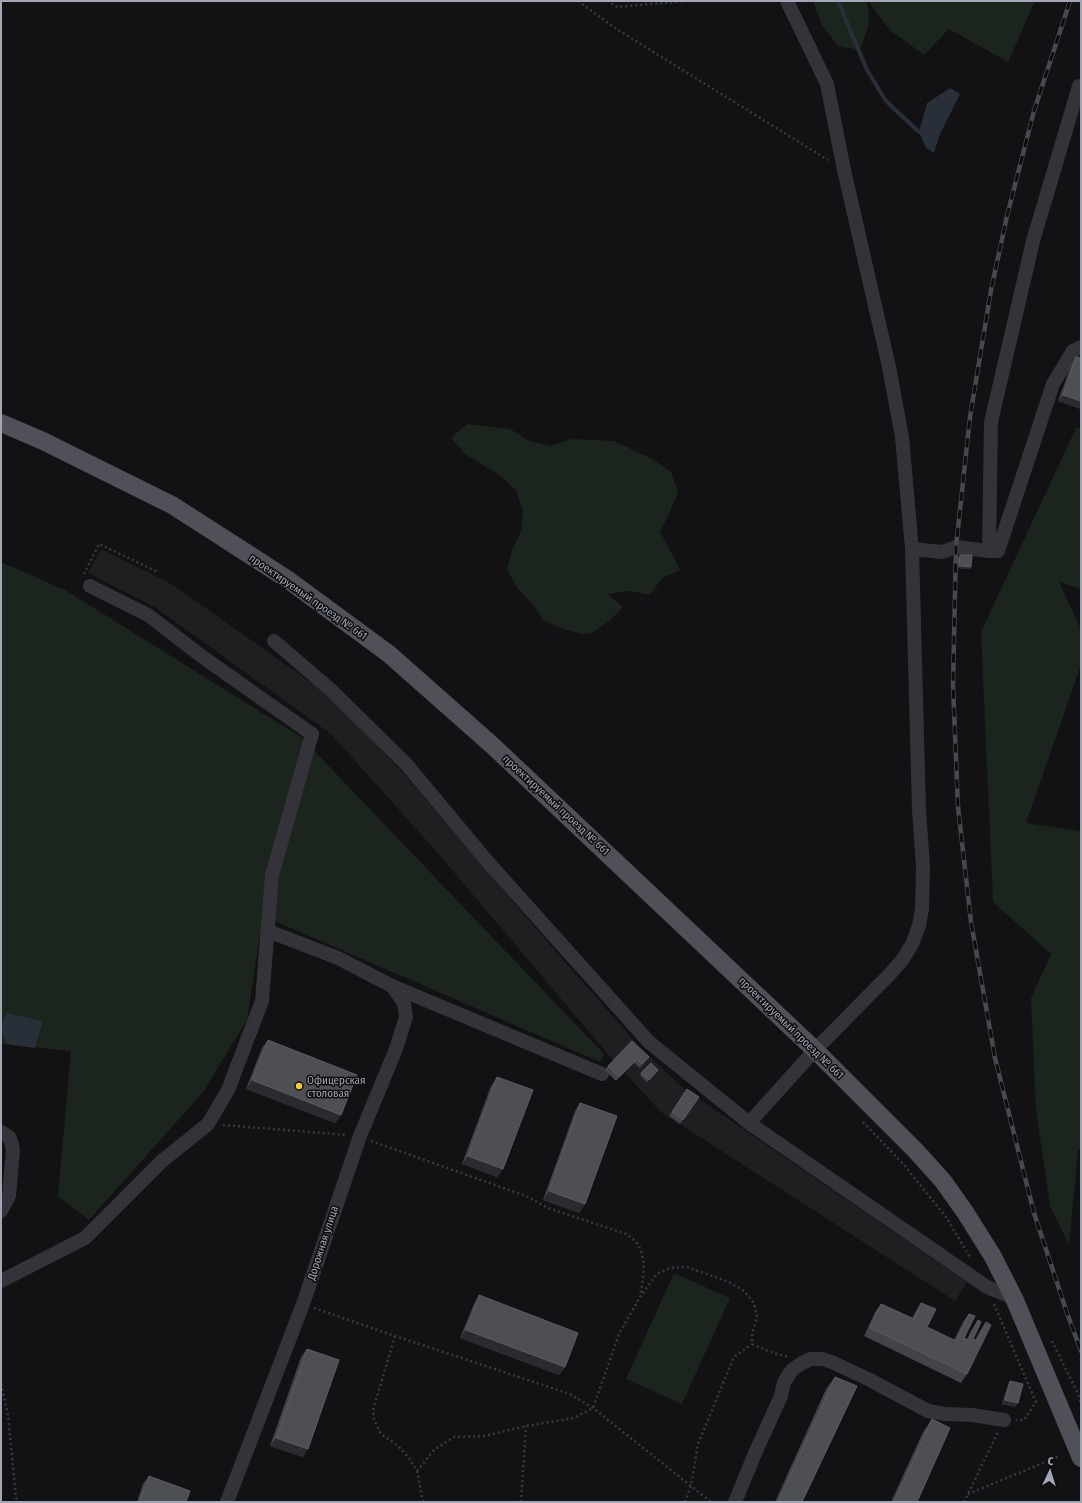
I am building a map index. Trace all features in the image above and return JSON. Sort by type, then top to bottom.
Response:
[{"type":"main road","name":"проектируемый проезд № 661","points":[[1,423],[43,441],[172,505],[287,579],[389,654],[493,746],[815,1050],[916,1151],[943,1181],[965,1212],[992,1255],[1014,1298],[1081,1458]]},
{"type":"street","points":[[749,1123],[815,1050],[903,959],[912,944],[919,926],[922,910],[923,866],[919,810],[912,549],[902,437],[889,368],[844,170],[827,84],[787,1]]},
{"type":"street","points":[[990,551],[991,422],[1032,241],[1079,86],[1081,86]]},
{"type":"street","points":[[912,549],[942,552],[956,547],[998,551],[1053,384],[1073,352],[1081,347]]},
{"type":"street","points":[[1,1281],[85,1238],[162,1162],[208,1124],[228,1090],[262,1001],[272,875],[312,734],[204,658],[148,615],[90,586]]},
{"type":"street","points":[[274,641],[331,690],[407,766],[487,861],[649,1042],[749,1123],[987,1287],[1014,1298]]},
{"type":"street","points":[[268,931],[338,958],[392,986],[602,1074]]},
{"type":"street","name":"Дорожная улица","points":[[228,1502],[303,1304],[360,1136],[396,1049],[406,1017],[404,1003],[392,986]]},
{"type":"street","points":[[1,1132],[11,1141],[13,1150],[9,1196],[1,1212]]},
{"type":"street","points":[[735,1502],[781,1396],[784,1382],[792,1370],[811,1359],[823,1359],[834,1363],[870,1380],[928,1411],[945,1414],[972,1415],[1004,1420]]},
{"type":"path","points":[[578,1],[618,30],[844,170]]},
{"type":"path","points":[[607,1],[617,7],[686,1]]},
{"type":"path","points":[[90,586],[82,579],[99,544],[158,572]]},
{"type":"path","points":[[861,1120],[904,1165],[946,1217],[972,1261]]},
{"type":"path","points":[[208,1124],[360,1136],[526,1196],[548,1208],[626,1234],[636,1242],[643,1256],[640,1298]]},
{"type":"path","points":[[417,1471],[434,1450],[454,1437],[485,1436],[526,1426],[574,1418],[593,1408],[619,1334],[640,1298],[657,1274],[670,1268],[687,1267],[729,1282],[744,1291],[754,1303],[758,1317],[752,1334],[752,1344]]},
{"type":"path","points":[[964,1502],[1004,1420],[1024,1420],[1036,1402],[987,1287]]},
{"type":"path","points":[[303,1304],[570,1394],[593,1408],[711,1502]]},
{"type":"path","points":[[395,1336],[373,1410],[374,1420],[381,1434],[397,1445],[409,1458],[417,1471],[423,1502]]},
{"type":"path","points":[[1052,1341],[1081,1402]]},
{"type":"path","points":[[752,1344],[802,1363]]},
{"type":"path","points":[[685,1502],[691,1486],[698,1444],[734,1357],[752,1344]]},
{"type":"path","points":[[1,1384],[8,1416],[16,1498],[18,1502]]},
{"type":"path","points":[[521,1502],[526,1426]]},
{"type":"path","points":[[968,1494],[1060,1456]]},
{"type":"shaded area","points":[[813,1],[865,1],[868,7],[869,19],[860,50],[838,46],[822,25]]},
{"type":"shaded area","points":[[870,1],[1035,1],[1008,62],[949,29],[924,55],[890,30],[870,4]]},
{"type":"shaded area","points":[[950,88],[960,94],[940,134],[934,153],[926,148],[919,132],[927,103]]},
{"type":"shaded area","points":[[467,424],[510,429],[529,441],[551,446],[571,439],[614,441],[652,459],[671,472],[678,492],[660,531],[680,570],[662,578],[650,595],[630,591],[607,594],[623,607],[608,622],[592,633],[582,634],[563,629],[543,620],[532,603],[517,588],[507,569],[512,550],[521,531],[523,510],[516,490],[501,476],[465,454],[451,438]]},
{"type":"shaded area","points":[[1076,428],[1081,428],[1081,589],[1059,582],[1081,629],[1081,665],[1026,823],[1081,831],[1081,1149],[1078,1150],[1069,1245],[1050,1206],[1036,1110],[1031,998],[1051,954],[993,902],[981,632]]},
{"type":"shaded area","points":[[101,549],[173,585],[333,698],[413,784],[519,909],[636,1043],[683,1088],[967,1282],[955,1301],[661,1112],[613,1060],[436,851],[331,734],[156,608],[88,573]]},
{"type":"shaded area","points":[[1,562],[65,590],[301,737],[604,1054],[600,1062],[263,916],[247,1020],[203,1092],[89,1220],[58,1196],[71,1051],[1,1044]]},
{"type":"shaded area","points":[[7,1013],[43,1021],[35,1048],[7,1044],[3,1036],[2,1025]]},
{"type":"shaded area","points":[[674,1273],[730,1298],[682,1404],[626,1379]]},
{"type":"building","points":[[1076,357],[1081,358],[1081,401],[1063,395]]},
{"type":"building","points":[[960,555],[972,555],[971,567],[959,566]]},
{"type":"building","name":"Офицерская столовая","points":[[268,1040],[357,1075],[341,1115],[252,1080]]},
{"type":"building","points":[[632,1041],[649,1057],[642,1064],[637,1059],[619,1077],[608,1066]]},
{"type":"building","points":[[651,1063],[658,1070],[649,1080],[641,1073]]},
{"type":"building","points":[[497,1077],[533,1090],[503,1169],[468,1156]]},
{"type":"building","points":[[687,1089],[699,1097],[683,1120],[672,1112]]},
{"type":"building","points":[[580,1103],[617,1116],[585,1204],[549,1191]]},
{"type":"building","points":[[479,1295],[578,1333],[565,1367],[466,1330]]},
{"type":"building","points":[[921,1303],[936,1309],[927,1327],[956,1341],[969,1314],[975,1316],[964,1338],[968,1340],[978,1320],[981,1322],[973,1339],[977,1341],[986,1322],[991,1325],[967,1374],[870,1328],[881,1304],[914,1319]]},
{"type":"building","points":[[307,1349],[339,1360],[308,1449],[276,1438]]},
{"type":"building","points":[[835,1377],[857,1386],[802,1502],[778,1502]]},
{"type":"building","points":[[1010,1381],[1023,1384],[1018,1403],[1005,1400]]},
{"type":"building","points":[[932,1419],[950,1428],[917,1502],[894,1502]]},
{"type":"building","points":[[149,1476],[190,1491],[186,1502],[139,1502]]},
{"type":"waterway","points":[[838,1],[867,70],[886,101],[919,132]]},
{"type":"railway","points":[[1070,1],[1034,111],[1007,216],[991,290],[970,417],[956,547],[953,685],[958,807],[971,922],[995,1058],[1034,1213],[1081,1351]]},
{"type":"place","name":"Офицерская столовая","points":[[299,1086]]}]
